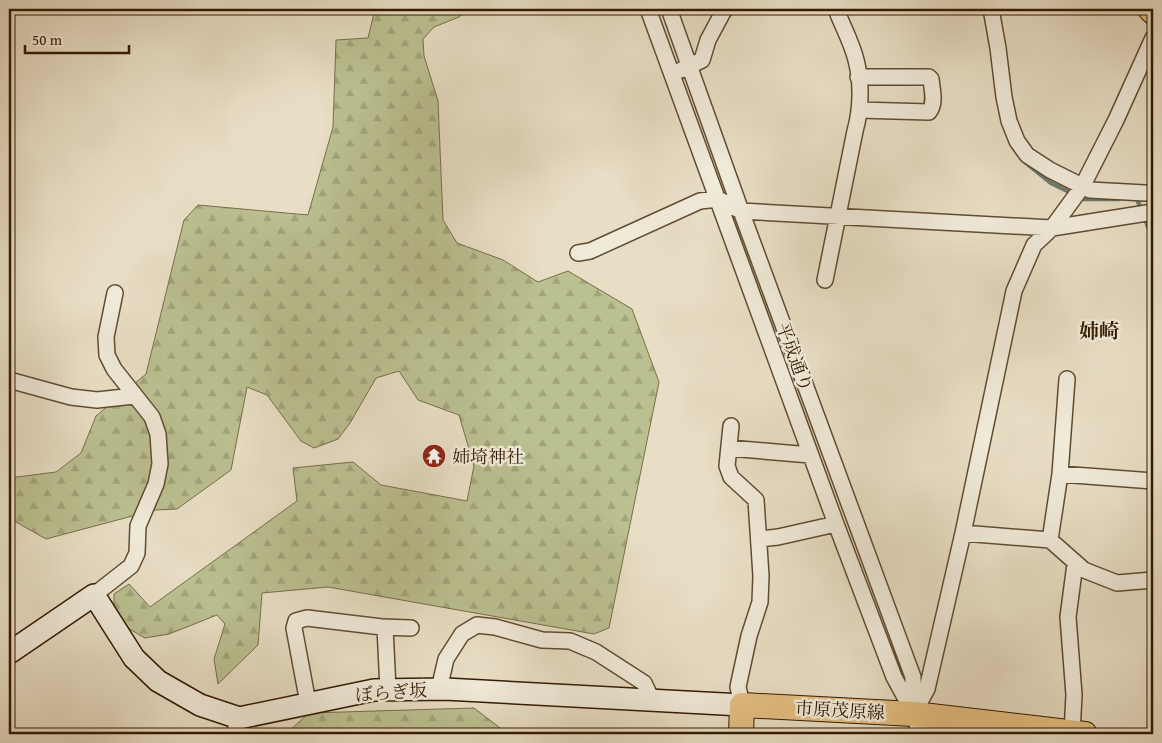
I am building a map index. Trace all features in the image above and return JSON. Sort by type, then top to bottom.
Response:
[{"type":"main road","points":[[1150,9],[1153,12]]},
{"type":"main road","points":[[741,734],[742,705]]},
{"type":"main road","name":"市原茂原線","points":[[742,705],[917,724],[1069,733]]},
{"type":"street","name":"平成通り","points":[[648,9],[810,455],[894,676],[917,724],[932,734]]},
{"type":"street","name":"平成通り","points":[[669,9],[913,677],[917,724]]},
{"type":"street","points":[[671,74],[702,60],[708,40],[722,12],[726,9]]},
{"type":"street","points":[[825,280],[859,117],[856,60],[836,9]]},
{"type":"street","points":[[578,253],[590,251],[700,201],[718,199],[742,211],[1052,228],[1153,214],[1149,189],[1090,190],[1050,170],[1028,155],[1017,142],[1009,121],[1004,97],[991,9]]},
{"type":"street","points":[[917,724],[927,689],[963,533],[1014,291],[1034,245],[1052,228],[1082,187],[1153,38]]},
{"type":"street","points":[[858,77],[929,77],[931,79],[933,100],[932,108],[929,112],[859,110]]},
{"type":"street","points":[[9,654],[94,595],[131,566],[137,553],[138,526],[156,484],[160,464],[158,434],[152,417],[114,369],[107,355],[106,337],[115,293]]},
{"type":"street","points":[[1050,540],[1060,474],[1066,378]]},
{"type":"street","points":[[9,380],[71,397],[97,400],[134,396]]},
{"type":"street","points":[[731,426],[727,466],[730,477],[756,500],[762,576],[760,602],[749,636],[738,687],[742,705]]},
{"type":"street","points":[[729,448],[810,455]]},
{"type":"street","points":[[1060,474],[1153,481]]},
{"type":"street","points":[[760,539],[778,537],[836,524]]},
{"type":"street","points":[[963,533],[1050,540],[1084,570],[1117,582],[1153,580]]},
{"type":"street","points":[[1069,733],[1074,695],[1068,617],[1075,564]]},
{"type":"street","name":"ぼらぎ坂","points":[[94,595],[134,658],[158,681],[237,726],[308,703],[374,690],[438,689],[742,705]]},
{"type":"street","points":[[308,703],[294,628],[296,621],[307,618],[411,628]]},
{"type":"street","points":[[438,689],[446,659],[462,634],[478,625],[495,627],[542,640],[570,641],[596,652],[644,683],[652,700]]},
{"type":"street","points":[[385,627],[388,690]]},
{"type":"green space","points":[[375,9],[469,9],[459,17],[434,27],[423,39],[424,56],[438,101],[443,220],[457,243],[503,260],[538,282],[568,271],[632,309],[659,382],[609,628],[594,634],[328,587],[262,593],[258,645],[218,684],[214,659],[225,624],[217,615],[169,634],[145,638],[114,620],[114,594],[129,584],[150,607],[297,501],[293,468],[353,462],[381,485],[467,501],[474,466],[459,415],[418,400],[399,371],[376,378],[350,423],[338,439],[314,448],[301,441],[267,395],[247,387],[231,470],[177,509],[155,510],[46,539],[9,518],[9,478],[56,472],[81,453],[96,416],[146,374],[184,220],[198,205],[308,215],[333,127],[336,40],[368,38]]},
{"type":"green space","points":[[474,708],[508,734],[287,733],[309,713]]},
{"type":"waterway","points":[[1025,162],[1051,183],[1084,199],[1119,199]]},
{"type":"waterway","points":[[1134,199],[1137,199],[1153,239]]},
{"type":"place","name":"姉埼神社","points":[[434,456]]},
{"type":"district","name":"姉崎","points":[[1099,330]]}]
